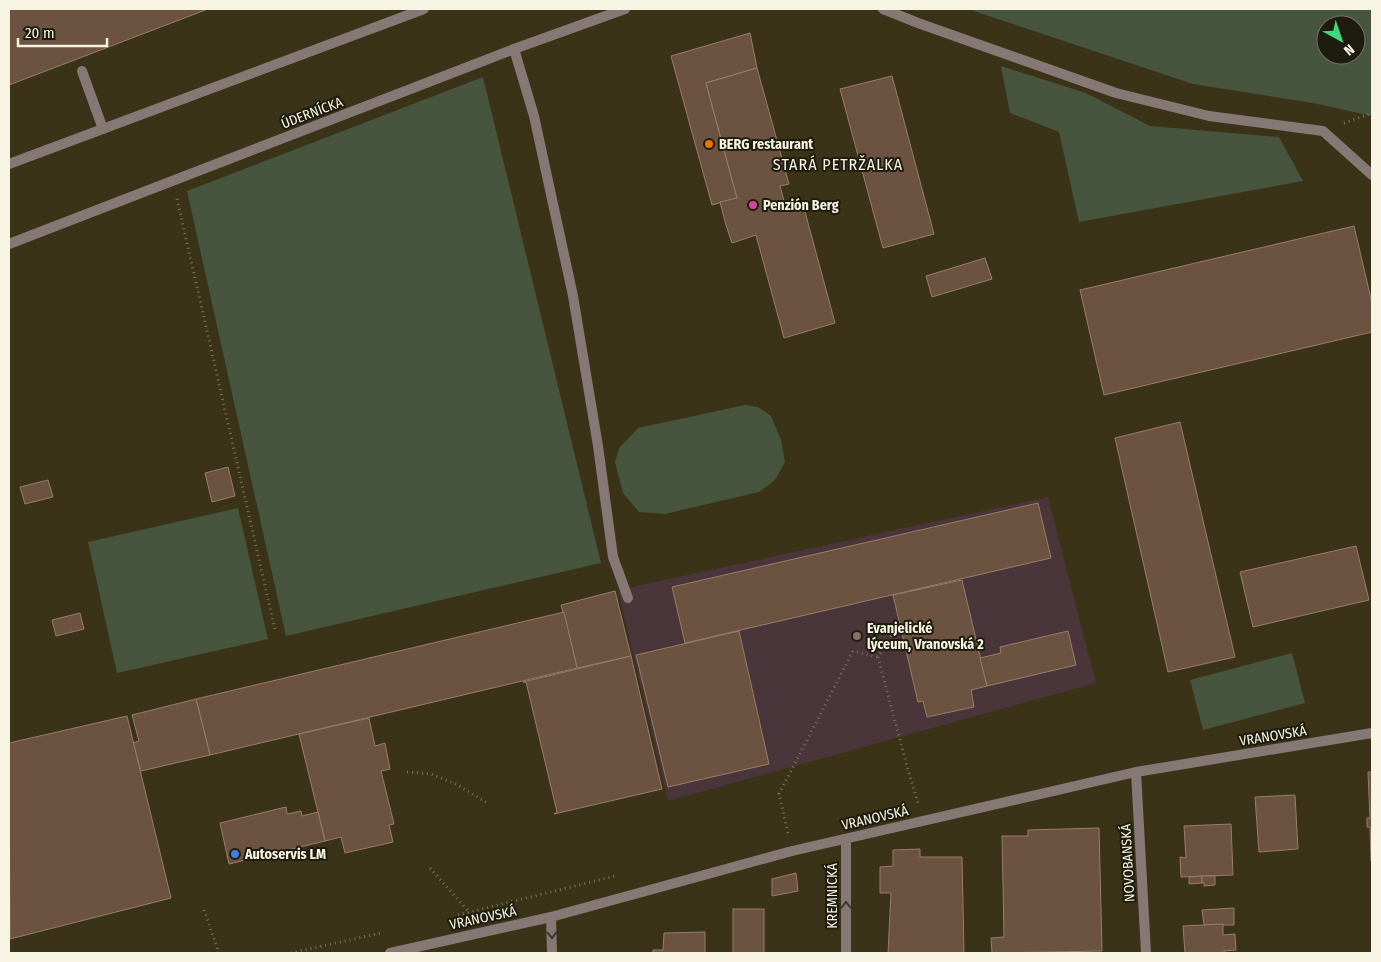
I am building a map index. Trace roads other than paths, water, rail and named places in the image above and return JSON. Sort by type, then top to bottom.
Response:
[{"type":"street","points":[[9,164],[424,9]]},
{"type":"street","name":"ÚDERNÍCKA","points":[[9,244],[514,49],[625,9]]},
{"type":"street","points":[[883,9],[918,24],[1116,93],[1209,116],[1323,131],[1372,175]]},
{"type":"street","points":[[514,49],[534,116],[573,296],[598,446],[613,557],[628,598]]},
{"type":"street","points":[[82,71],[103,129]]},
{"type":"street","name":"VRANOVSKÁ","points":[[390,953],[551,917],[792,851],[1136,772],[1372,733]]},
{"type":"street","name":"NOVOBANSKÁ","points":[[1136,772],[1146,953]]},
{"type":"street","name":"KREMNICKÁ","points":[[846,839],[846,953]]},
{"type":"street","points":[[551,917],[552,953]]},
{"type":"place","name":"BERG restaurant","points":[[709,144]]},
{"type":"place","name":"Penzión Berg","points":[[753,205]]},
{"type":"place","name":"Evanjelické lýceum, Vranovská 2","points":[[857,636]]},
{"type":"place","name":"Autoservis LM","points":[[235,854]]},
{"type":"district","name":"STARÁ PETRŽALKA","points":[[838,164]]}]
